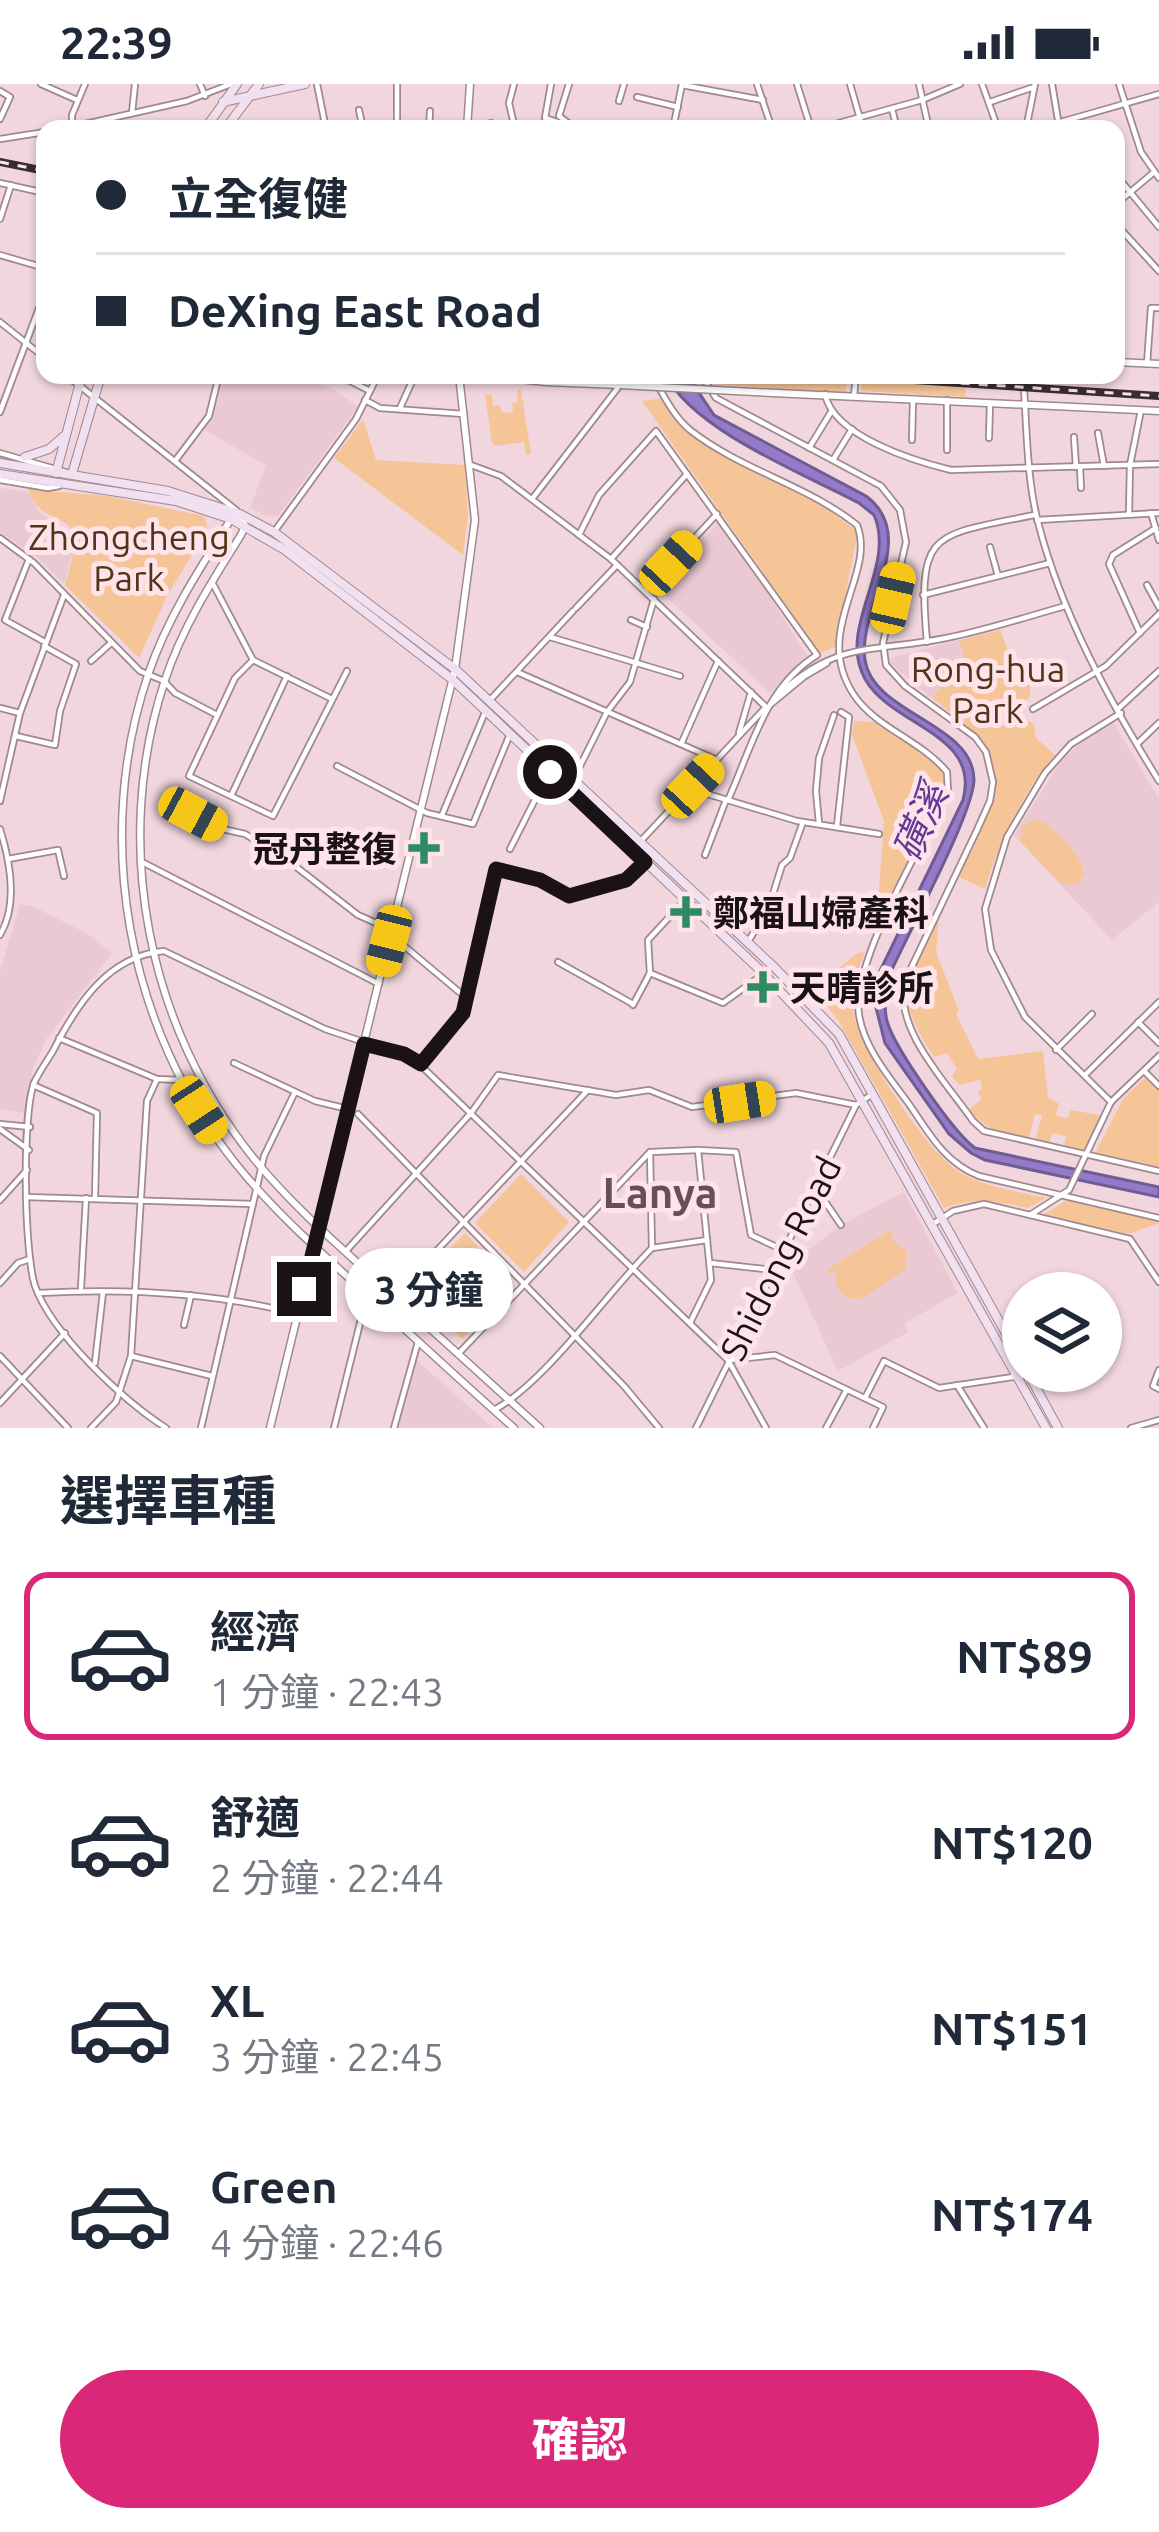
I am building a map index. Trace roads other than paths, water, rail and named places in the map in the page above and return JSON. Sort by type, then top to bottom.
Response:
[{"type":"main road","points":[[211,120],[234,84]]},
{"type":"main road","points":[[231,120],[259,84]]},
{"type":"main road","points":[[223,102],[305,84]]},
{"type":"main road","points":[[63,484],[57,470],[79,384]]},
{"type":"main road","points":[[63,484],[72,474],[98,384]]},
{"type":"main road","points":[[25,457],[49,449],[66,435]]},
{"type":"main road","points":[[0,464],[63,484],[176,501],[236,516],[454,674]]},
{"type":"main road","points":[[0,477],[13,471],[57,470],[207,501],[274,532],[454,674],[636,846],[773,966],[839,1034],[863,1100],[941,1218],[1002,1330]]},
{"type":"main road","points":[[488,705],[510,733],[568,783]]},
{"type":"main road","points":[[636,846],[645,862],[764,974],[829,1043],[932,1225],[1002,1336]]},
{"type":"main road","points":[[1032,1392],[1046,1428]]},
{"type":"main road","points":[[1037,1392],[1058,1428]]},
{"type":"street","points":[[41,84],[77,100]]},
{"type":"street","points":[[73,120],[85,84]]},
{"type":"street","points":[[132,112],[136,84]]},
{"type":"street","points":[[200,84],[205,96],[223,102]]},
{"type":"street","points":[[100,120],[205,96],[234,84]]},
{"type":"street","points":[[317,84],[324,120]]},
{"type":"street","points":[[397,120],[398,84]]},
{"type":"street","points":[[468,120],[470,84]]},
{"type":"street","points":[[513,120],[509,103],[514,84]]},
{"type":"street","points":[[549,120],[544,118],[551,84]]},
{"type":"street","points":[[564,120],[559,116],[569,84]]},
{"type":"street","points":[[619,101],[624,84]]},
{"type":"street","points":[[676,120],[682,84],[763,100]]},
{"type":"street","points":[[757,84],[769,120]]},
{"type":"street","points":[[797,84],[810,120]]},
{"type":"street","points":[[850,84],[861,120]]},
{"type":"street","points":[[919,84],[927,120]]},
{"type":"street","points":[[844,120],[922,100],[960,84]]},
{"type":"street","points":[[982,84],[995,120]]},
{"type":"street","points":[[1052,84],[1058,120]]},
{"type":"street","points":[[1119,84],[1142,152],[1157,175],[1125,196]]},
{"type":"street","points":[[990,102],[1034,86]]},
{"type":"street","points":[[1028,120],[1034,86]]},
{"type":"street","points":[[0,91],[8,96],[0,119]]},
{"type":"street","points":[[1066,120],[1159,94]]},
{"type":"street","points":[[638,97],[678,107]]},
{"type":"street","points":[[892,109],[895,120]]},
{"type":"street","points":[[359,110],[361,120]]},
{"type":"street","points":[[429,120],[430,110]]},
{"type":"street","points":[[0,139],[36,133]]},
{"type":"street","points":[[0,183],[36,192]]},
{"type":"street","points":[[0,219],[11,185]]},
{"type":"street","points":[[1125,189],[1159,227]]},
{"type":"street","points":[[1125,234],[1159,272]]},
{"type":"street","points":[[0,255],[36,265]]},
{"type":"street","points":[[1148,364],[1150,308],[1159,308]]},
{"type":"street","points":[[0,412],[36,316]]},
{"type":"street","points":[[0,322],[36,351]]},
{"type":"street","points":[[1125,363],[1159,364]]},
{"type":"street","points":[[0,382],[10,386]]},
{"type":"street","points":[[83,384],[94,399],[175,460],[236,516],[181,602],[148,674],[134,728],[124,796],[124,882],[147,999],[181,1080],[216,1137],[256,1188],[514,1428]]},
{"type":"street","points":[[175,460],[209,416],[216,384]]},
{"type":"street","points":[[356,384],[370,391]]},
{"type":"street","points":[[274,532],[356,419],[374,384]]},
{"type":"street","points":[[399,409],[412,384]]},
{"type":"street","points":[[270,1428],[454,674],[475,520],[460,384]]},
{"type":"street","points":[[595,384],[1159,411]]},
{"type":"street","points":[[658,384],[692,431],[763,473],[817,496],[857,525],[861,544],[838,637],[844,677],[862,706],[939,763],[949,777],[948,791],[864,968],[858,999],[864,1033],[891,1079],[940,1150],[979,1176],[1159,1218]]},
{"type":"street","points":[[707,384],[716,398],[880,486],[895,501],[906,542],[883,648],[886,665],[975,737],[990,763],[990,801],[902,992],[908,1028],[984,1131],[1087,1159],[1159,1171]]},
{"type":"street","points":[[854,396],[855,384]]},
{"type":"street","points":[[1024,384],[1037,517],[1050,563],[1065,606],[1158,776]]},
{"type":"street","points":[[532,499],[620,385]]},
{"type":"street","points":[[825,394],[831,412],[851,429],[899,454],[951,470],[1159,464]]},
{"type":"street","points":[[912,440],[913,399]]},
{"type":"street","points":[[365,400],[380,408],[464,414]]},
{"type":"street","points":[[947,400],[947,450]]},
{"type":"street","points":[[989,438],[990,403]]},
{"type":"street","points":[[1129,514],[1130,465],[1141,410]]},
{"type":"street","points":[[809,448],[831,412]]},
{"type":"street","points":[[833,460],[851,429]]},
{"type":"street","points":[[579,535],[599,495],[656,430],[818,655],[799,666],[766,707],[706,855]]},
{"type":"street","points":[[1098,433],[1103,466]]},
{"type":"street","points":[[1074,437],[1081,488]]},
{"type":"street","points":[[0,453],[57,470]]},
{"type":"street","points":[[471,464],[501,476],[614,562],[766,707]]},
{"type":"street","points":[[442,816],[488,705],[687,474]]},
{"type":"street","points":[[0,477],[49,488],[63,484]]},
{"type":"street","points":[[927,642],[924,568],[942,539],[962,530],[1037,517],[1155,513],[1159,540]]},
{"type":"street","points":[[645,591],[717,514]]},
{"type":"street","points":[[245,526],[164,681],[143,778],[140,861],[152,952],[193,1064],[261,1167],[345,1252],[540,1428]]},
{"type":"street","points":[[1140,633],[1109,564],[1113,555],[1156,528]]},
{"type":"street","points":[[1,542],[29,559],[140,670],[217,715]]},
{"type":"street","points":[[990,547],[998,576]]},
{"type":"street","points":[[16,736],[55,745],[60,711],[76,664],[5,620],[29,559]]},
{"type":"street","points":[[923,595],[1050,563]]},
{"type":"street","points":[[212,582],[253,660],[332,699]]},
{"type":"street","points":[[1033,709],[1099,671],[1140,633],[1159,610],[1147,584]]},
{"type":"street","points":[[0,801],[20,713],[64,595]]},
{"type":"street","points":[[568,783],[638,666],[654,599]]},
{"type":"street","points":[[636,846],[801,672],[838,654],[927,642],[1065,606]]},
{"type":"street","points":[[632,620],[647,627]]},
{"type":"street","points":[[550,637],[680,676]]},
{"type":"street","points":[[91,661],[110,643]]},
{"type":"street","points":[[253,660],[235,678],[189,776],[273,816],[347,671]]},
{"type":"street","points":[[682,742],[718,661]]},
{"type":"street","points":[[766,707],[827,663]]},
{"type":"street","points":[[1111,1102],[1025,1017],[991,950],[985,909],[1007,837],[1059,756],[1120,710],[1159,671]]},
{"type":"street","points":[[517,672],[717,760]]},
{"type":"street","points":[[231,796],[287,676]]},
{"type":"street","points":[[737,739],[751,692]]},
{"type":"street","points":[[0,708],[20,713]]},
{"type":"street","points":[[819,823],[820,758],[838,713],[849,717],[837,826]]},
{"type":"street","points":[[1137,744],[1159,723]]},
{"type":"street","points":[[337,766],[421,810],[472,824],[510,733]]},
{"type":"street","points":[[510,849],[550,772]]},
{"type":"street","points":[[693,786],[803,822],[879,834]]},
{"type":"street","points":[[169,802],[218,828],[263,844],[358,915],[391,933],[464,996]]},
{"type":"street","points":[[747,942],[768,910],[782,865],[790,858],[803,822]]},
{"type":"street","points":[[0,829],[8,859],[10,908],[0,934]]},
{"type":"street","points":[[8,859],[58,850],[64,876]]},
{"type":"street","points":[[140,861],[379,984]]},
{"type":"street","points":[[421,1064],[463,1013],[496,869],[540,880],[569,896],[626,880],[645,862]]},
{"type":"street","points":[[558,962],[632,1005],[650,973],[648,940],[685,900]]},
{"type":"street","points":[[166,1428],[94,1365],[38,1293],[26,1197],[33,1085],[59,1038],[90,992],[116,967],[136,955],[164,951],[325,1029],[421,1064],[728,1360],[766,1428]]},
{"type":"street","points":[[650,973],[723,1003],[773,966]]},
{"type":"street","points":[[1085,1075],[1159,1002]]},
{"type":"street","points":[[1056,1050],[1092,1014]]},
{"type":"street","points":[[1138,1022],[1159,1043]]},
{"type":"street","points":[[59,1038],[157,1079],[181,1080]]},
{"type":"street","points":[[1030,1215],[1069,1190],[1111,1102],[1159,1056]]},
{"type":"street","points":[[233,1063],[295,1092],[348,1109]]},
{"type":"street","points":[[1144,1071],[1159,1086]]},
{"type":"street","points":[[345,1252],[471,1113],[498,1075],[616,1095],[649,1090],[692,1107],[796,1093],[863,1100]]},
{"type":"street","points":[[91,1428],[121,1392],[131,1356],[147,1101],[157,1079]]},
{"type":"street","points":[[33,1085],[98,1115],[95,1198]]},
{"type":"street","points":[[394,1296],[587,1090]]},
{"type":"street","points":[[201,1428],[261,1167],[295,1092]]},
{"type":"street","name":"Shidong Road","points":[[696,1428],[863,1100]]},
{"type":"street","points":[[358,1114],[574,1334],[659,1428]]},
{"type":"street","points":[[0,1126],[30,1126]]},
{"type":"street","points":[[0,1126],[28,1150]]},
{"type":"street","points":[[689,1324],[711,1280],[698,1150]]},
{"type":"street","points":[[650,1152],[652,1247]]},
{"type":"street","points":[[458,1354],[650,1152],[736,1152],[751,1235],[783,1250]]},
{"type":"street","points":[[0,1199],[27,1169]]},
{"type":"street","points":[[815,1187],[841,1225]]},
{"type":"street","points":[[26,1197],[253,1204]]},
{"type":"street","points":[[80,1291],[86,1198]]},
{"type":"street","points":[[932,1225],[968,1206],[984,1204],[1130,1239],[1159,1282]]},
{"type":"street","points":[[494,1410],[510,1401],[652,1247],[707,1240]]},
{"type":"street","points":[[0,1283],[18,1263],[30,1258]]},
{"type":"street","points":[[710,1263],[774,1270]]},
{"type":"street","points":[[94,1365],[103,1292]]},
{"type":"street","points":[[38,1293],[231,1298],[298,1314]]},
{"type":"street","points":[[184,1325],[190,1295]]},
{"type":"street","points":[[334,1428],[364,1307],[371,1298]]},
{"type":"street","points":[[0,1403],[65,1333]]},
{"type":"street","points":[[394,1428],[418,1342]]},
{"type":"street","points":[[728,1360],[776,1355],[883,1407],[873,1428]]},
{"type":"street","points":[[0,1356],[68,1428]]},
{"type":"street","points":[[131,1356],[212,1376]]},
{"type":"street","points":[[865,1398],[884,1361],[939,1388],[1002,1376]]},
{"type":"street","points":[[1156,1388],[1159,1370]]},
{"type":"street","points":[[957,1385],[984,1428]]},
{"type":"street","points":[[826,1428],[846,1391]]},
{"type":"street","points":[[1131,1428],[1159,1420]]},
{"type":"railway","points":[[0,162],[36,169]]},
{"type":"railway","points":[[974,384],[1159,396]]},
{"type":"place","name":"冠丹整復","points":[[424,848]]},
{"type":"place","name":"鄭福山婦產科","points":[[686,912]]},
{"type":"place","name":"天晴診所","points":[[763,987]]},
{"type":"district","name":"Lanya","points":[[660,1192]]},
{"type":"park label","name":"Zhongcheng Park","points":[[129,556]]},
{"type":"park label","name":"Rong-hua Park","points":[[988,688]]},
{"type":"water label","name":"磺溪","points":[[920,822]]}]
